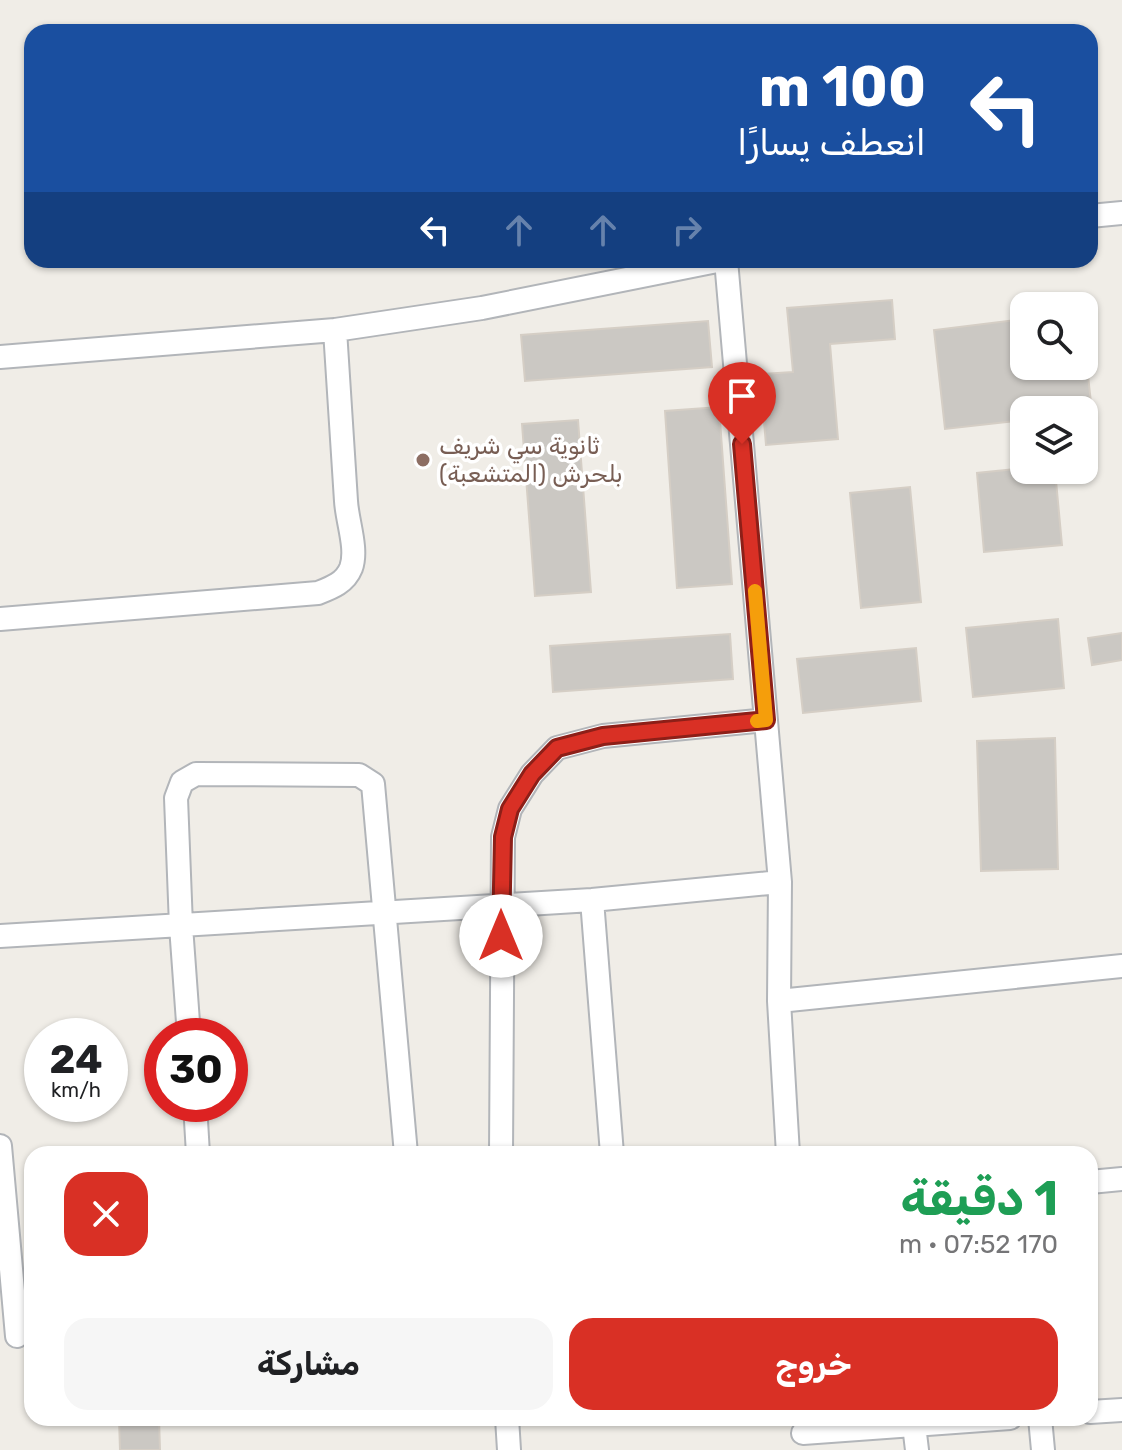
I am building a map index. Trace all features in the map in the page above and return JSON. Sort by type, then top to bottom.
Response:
[{"type":"street","points":[[1098,215],[1122,213]]},
{"type":"street","points":[[0,357],[335,330],[482,308],[684,268]]},
{"type":"street","points":[[725,268],[780,882],[779,1001],[788,1146]]},
{"type":"street","points":[[0,619],[318,593],[334,587],[345,578],[352,566],[352,549],[346,506],[335,330]]},
{"type":"street","points":[[501,1146],[501,905],[503,837],[510,809],[532,774],[557,748],[603,736],[766,720]]},
{"type":"street","points":[[188,1018],[176,798],[182,782],[196,774],[359,775],[367,778],[373,784],[405,1146]]},
{"type":"street","points":[[0,936],[592,900],[780,882]]},
{"type":"street","points":[[592,900],[611,1146]]},
{"type":"street","points":[[779,1001],[1122,966]]},
{"type":"street","points":[[196,1122],[198,1146]]},
{"type":"street","points":[[0,1146],[16,1337]]},
{"type":"street","points":[[1098,1181],[1122,1179]]},
{"type":"street","points":[[1098,1412],[1122,1410]]},
{"type":"street","points":[[508,1426],[509,1450]]},
{"type":"street","points":[[803,1434],[902,1426]]},
{"type":"street","points":[[914,1426],[917,1450]]},
{"type":"street","points":[[1041,1426],[1043,1450]]},
{"type":"building","points":[[892,300],[895,339],[830,344],[838,439],[766,445],[760,374],[793,372],[787,308]]},
{"type":"building","points":[[708,321],[712,367],[525,381],[521,335]]},
{"type":"building","points":[[1010,321],[1010,380],[1088,380],[1090,396],[1010,396],[1010,422],[945,429],[934,330]]},
{"type":"building","points":[[719,407],[732,584],[677,588],[665,411]]},
{"type":"building","points":[[578,420],[591,592],[535,596],[522,424]]},
{"type":"building","points":[[1010,469],[1010,484],[1056,484],[1062,545],[984,552],[977,473]]},
{"type":"building","points":[[910,487],[921,602],[861,608],[850,493]]},
{"type":"building","points":[[1058,619],[1064,688],[973,697],[966,628]]},
{"type":"building","points":[[1122,633],[1122,660],[1092,665],[1088,638]]},
{"type":"building","points":[[730,634],[733,679],[553,692],[550,646]]},
{"type":"building","points":[[916,648],[921,701],[803,713],[797,659]]},
{"type":"building","points":[[1055,738],[1058,869],[981,871],[977,741]]},
{"type":"building","points":[[119,1426],[159,1426],[160,1450],[120,1450]]},
{"type":"slow traffic","points":[[755,591],[766,720],[757,721]]},
{"type":"place","name":"ثانوية سي شريف بلحرش (المتشعبة)","points":[[423,460]]},
{"type":"route","points":[[501,936],[503,837],[510,809],[532,774],[557,748],[603,736],[766,720],[742,444]]}]
